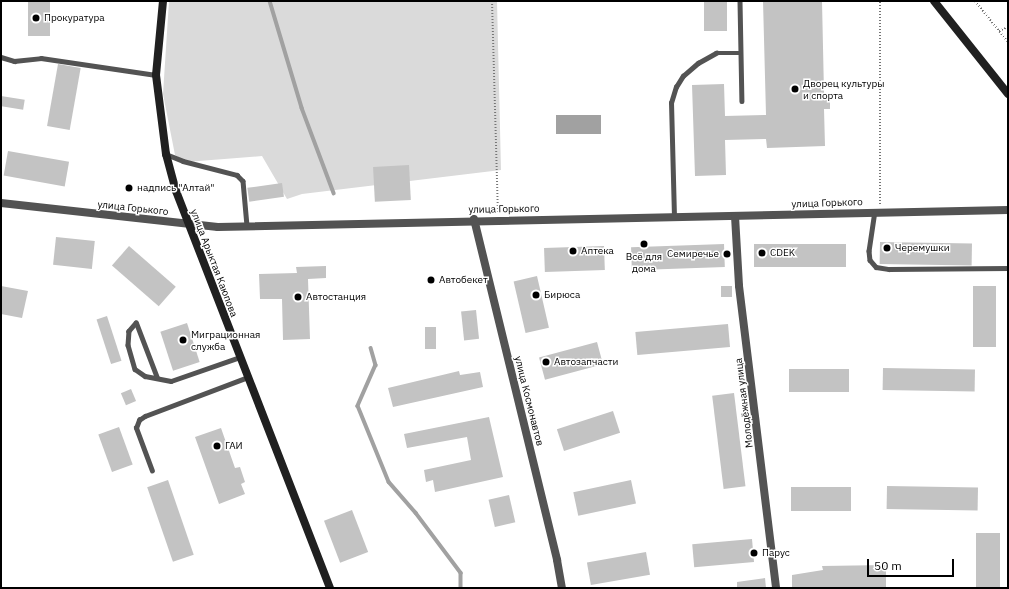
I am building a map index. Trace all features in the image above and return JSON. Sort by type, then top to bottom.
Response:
[{"type":"street","name":"улица Арыктая Каюпова","points":[[163,1],[156,75],[166,154],[176,191],[330,588]]},
{"type":"street","points":[[934,1],[1008,94]]},
{"type":"street","name":"улица Горького","points":[[1,203],[189,225],[247,226],[498,219],[735,216],[877,211],[1008,210]]},
{"type":"street","name":"Молодёжная улица","points":[[735,216],[739,286],[776,588]]},
{"type":"street","name":"улица Космонавтов","points":[[474,220],[558,560],[562,588]]},
{"type":"lane","points":[[740,1],[742,101]]},
{"type":"lane","points":[[674,217],[671,103],[676,87],[683,76],[698,62],[716,53],[740,52]]},
{"type":"lane","points":[[1,57],[14,61],[41,58],[156,75]]},
{"type":"lane","points":[[166,154],[182,161],[237,175],[243,181],[247,226]]},
{"type":"lane","points":[[877,211],[869,251],[870,260],[876,267],[1008,268]]},
{"type":"lane","points":[[157,378],[136,323],[129,331],[128,345],[135,369],[145,376],[171,381],[240,358]]},
{"type":"lane","points":[[152,471],[136,428],[139,420],[145,416],[248,376]]},
{"type":"path","points":[[492,1],[498,219]]},
{"type":"path","points":[[877,211],[880,1]]},
{"type":"path","points":[[975,1],[1008,42]]},
{"type":"path","points":[[999,31],[1008,27]]},
{"type":"shaded area","points":[[169,1],[497,1],[501,170],[302,194],[287,199],[262,156],[186,162],[175,155],[163,94]]},
{"type":"shaded area","points":[[556,115],[601,115],[601,134],[556,134]]},
{"type":"building","name":"Прокуратура","points":[[28,1],[50,1],[50,36],[28,36]]},
{"type":"building","points":[[704,1],[727,1],[727,31],[704,31]]},
{"type":"building","name":"Дворец культуры и спорта","points":[[763,1],[822,1],[824,93],[830,93],[830,109],[824,109],[825,146],[767,148],[766,139],[725,140],[726,175],[695,176],[692,85],[724,84],[725,116],[766,115]]},
{"type":"building","points":[[58,64],[81,68],[70,130],[47,126]]},
{"type":"building","points":[[1,96],[25,100],[23,110],[1,106]]},
{"type":"building","points":[[8,151],[69,162],[65,186],[4,176]]},
{"type":"building","points":[[409,165],[411,200],[375,202],[373,167]]},
{"type":"building","points":[[282,183],[284,197],[249,202],[247,188]]},
{"type":"building","points":[[56,237],[95,241],[92,269],[53,265]]},
{"type":"building","points":[[880,242],[972,244],[972,266],[880,264]]},
{"type":"building","points":[[724,244],[725,267],[632,270],[631,247]]},
{"type":"building","points":[[754,244],[846,244],[846,267],[754,267]]},
{"type":"building","points":[[129,246],[176,287],[159,306],[112,266]]},
{"type":"building","points":[[604,246],[605,270],[545,272],[544,248]]},
{"type":"building","points":[[326,266],[326,278],[308,279],[310,339],[283,340],[282,299],[260,299],[259,274],[297,273],[296,267]]},
{"type":"building","points":[[537,276],[549,328],[526,333],[514,281]]},
{"type":"building","points":[[1,286],[28,291],[22,318],[1,314]]},
{"type":"building","points":[[721,286],[732,286],[732,297],[721,297]]},
{"type":"building","points":[[973,286],[996,286],[996,347],[973,347]]},
{"type":"building","points":[[476,310],[479,339],[464,340],[461,312]]},
{"type":"building","points":[[107,316],[122,361],[111,364],[97,319]]},
{"type":"building","points":[[187,323],[200,362],[173,371],[160,332]]},
{"type":"building","points":[[728,324],[730,347],[637,355],[635,332]]},
{"type":"building","points":[[425,327],[436,327],[436,349],[425,349]]},
{"type":"building","points":[[597,342],[603,364],[545,380],[539,358]]},
{"type":"building","points":[[883,368],[975,370],[975,392],[883,390]]},
{"type":"building","points":[[789,369],[849,369],[849,392],[789,392]]},
{"type":"building","points":[[459,371],[460,375],[480,372],[483,387],[393,407],[388,388]]},
{"type":"building","points":[[131,389],[136,401],[126,405],[121,393]]},
{"type":"building","points":[[734,393],[745,486],[724,489],[712,396]]},
{"type":"building","points":[[613,411],[620,433],[564,451],[557,429]]},
{"type":"building","points":[[489,417],[503,477],[435,492],[433,480],[426,482],[424,470],[471,460],[467,437],[407,448],[404,434]]},
{"type":"building","points":[[119,427],[133,465],[112,472],[98,435]]},
{"type":"building","points":[[221,428],[235,468],[240,467],[245,482],[241,484],[245,494],[219,504],[195,437]]},
{"type":"building","points":[[168,480],[194,555],[173,562],[147,487]]},
{"type":"building","points":[[631,480],[636,503],[578,516],[573,492]]},
{"type":"building","points":[[887,486],[978,488],[978,511],[887,509]]},
{"type":"building","points":[[791,487],[851,487],[851,511],[791,511]]},
{"type":"building","points":[[509,495],[515,522],[495,527],[489,500]]},
{"type":"building","points":[[352,510],[368,552],[340,563],[324,521]]},
{"type":"building","points":[[976,533],[1000,533],[1000,588],[976,588]]},
{"type":"building","points":[[752,539],[754,562],[694,567],[692,544]]},
{"type":"building","points":[[646,552],[650,575],[591,585],[587,562]]},
{"type":"building","points":[[886,565],[886,588],[792,588],[792,575],[823,570],[822,566]]},
{"type":"building","points":[[765,578],[766,588],[737,588],[737,582]]},
{"type":"waterway","points":[[270,1],[302,108],[334,193]]},
{"type":"waterway","points":[[371,348],[376,365],[358,406],[389,482],[416,513],[461,573],[461,588]]},
{"type":"place","name":"Прокуратура","points":[[36,18]]},
{"type":"place","name":"Дворец культуры и спорта","points":[[795,89]]},
{"type":"place","name":"надпись \"Алтай\"","points":[[129,188]]},
{"type":"place","name":"Всё для дома","points":[[644,244]]},
{"type":"place","name":"Черемушки","points":[[887,248]]},
{"type":"place","name":"Аптека","points":[[573,251]]},
{"type":"place","name":"CDEK","points":[[762,253]]},
{"type":"place","name":"Семиречье","points":[[727,254]]},
{"type":"place","name":"Автобекет","points":[[431,280]]},
{"type":"place","name":"Бирюса","points":[[536,295]]},
{"type":"place","name":"Автостанция","points":[[298,297]]},
{"type":"place","name":"Миграционная служба","points":[[183,340]]},
{"type":"place","name":"Автозапчасти","points":[[546,362]]},
{"type":"place","name":"ГАИ","points":[[217,446]]},
{"type":"place","name":"Парус","points":[[754,553]]}]
